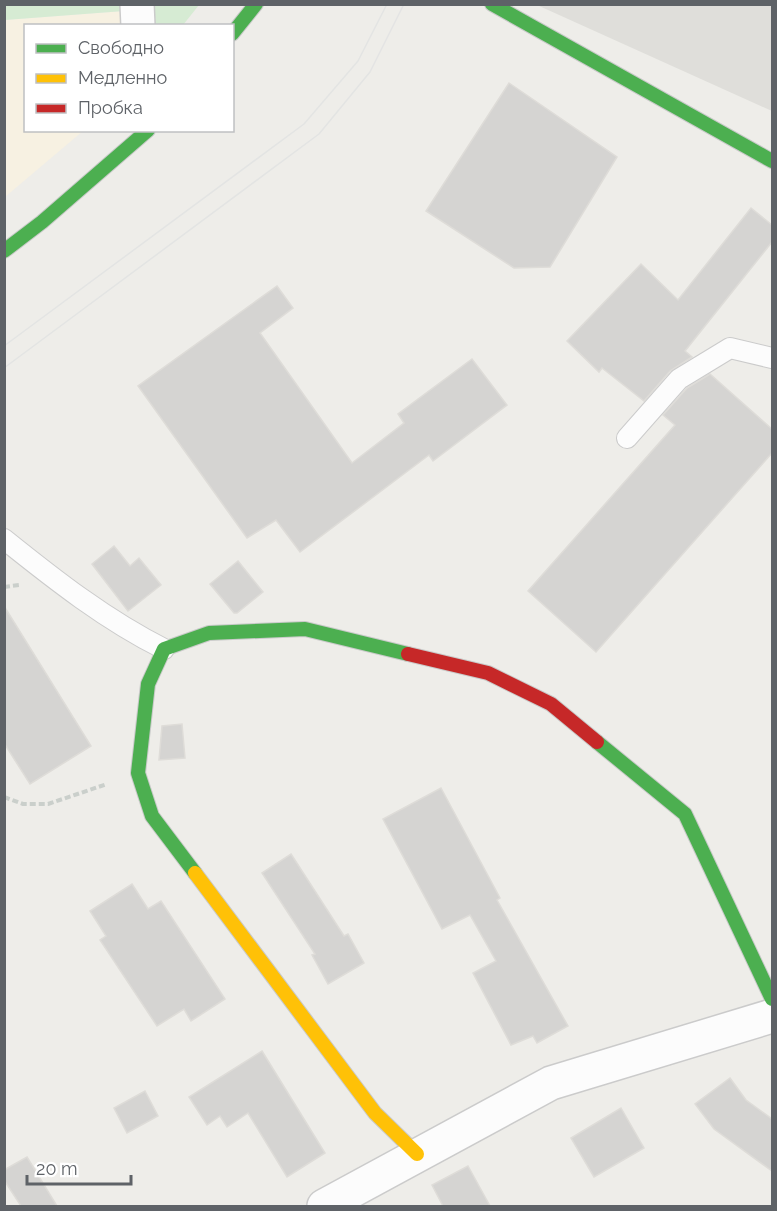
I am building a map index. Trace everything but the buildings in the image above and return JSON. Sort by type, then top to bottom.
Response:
[{"type":"street","points":[[136,4],[138,24]]},
{"type":"street","points":[[234,32],[256,4]]},
{"type":"street","points":[[492,4],[772,161]]},
{"type":"street","points":[[4,251],[42,222],[146,132]]},
{"type":"street","points":[[417,1154],[375,1113],[152,816],[138,773],[148,684],[164,649],[209,633],[305,629],[488,673],[551,704],[685,814],[772,999]]},
{"type":"street","points":[[324,1206],[551,1083],[772,1016]]},
{"type":"lane","points":[[627,438],[679,379],[730,348],[772,358]]},
{"type":"lane","points":[[4,539],[57,582],[112,620],[164,649]]},
{"type":"path","points":[[4,797],[23,804],[48,804],[138,773]]},
{"type":"shaded area","points":[[537,5],[772,5],[772,111]]},
{"type":"shaded area","points":[[124,11],[125,24],[24,24],[24,132],[82,132],[5,197],[5,20]]},
{"type":"green space","points":[[5,5],[199,5],[184,24],[125,24],[124,11],[5,20]]},
{"type":"tram line","points":[[4,346],[304,124],[358,61],[387,4]]},
{"type":"tram line","points":[[4,368],[319,134],[370,72],[404,4]]},
{"type":"traffic: fast","points":[[234,32],[256,4]]},
{"type":"traffic: fast","points":[[492,4],[772,161]]},
{"type":"traffic: fast","points":[[4,251],[42,222],[146,132]]},
{"type":"traffic: fast","points":[[195,873],[152,816],[138,773],[148,684],[164,649],[209,633],[305,629],[408,654]]},
{"type":"traffic: fast","points":[[597,742],[685,814],[772,999]]},
{"type":"traffic: slow","points":[[195,873],[375,1113],[417,1154]]},
{"type":"traffic: jam","points":[[408,654],[488,673],[551,704],[597,742]]}]
